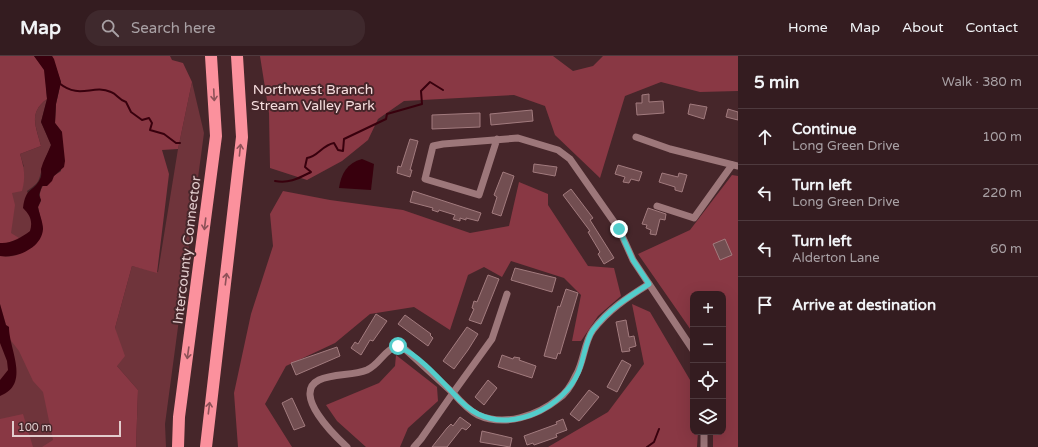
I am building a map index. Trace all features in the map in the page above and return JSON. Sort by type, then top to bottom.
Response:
[{"type":"highway","name":"Intercounty Connector","points":[[178,447],[179,417],[216,136],[211,56]]},
{"type":"highway","points":[[206,447],[242,137],[237,56]]},
{"type":"street","points":[[636,137],[670,149],[735,166],[694,218],[657,206]]},
{"type":"street","points":[[497,140],[479,195],[426,179],[433,146],[518,138],[558,150],[570,159],[619,229],[633,260],[690,346]]},
{"type":"street","points":[[347,447],[319,418],[313,404],[311,391],[318,381],[331,376],[362,372],[374,367],[390,348],[398,346],[406,350],[461,402],[478,414],[490,418],[511,420],[544,409],[559,399],[569,388],[578,374],[592,332],[605,316],[636,291],[649,284]]},
{"type":"street","points":[[414,447],[492,339],[506,294]]},
{"type":"street","points":[[704,435],[704,447]]},
{"type":"shaded area","points":[[34,56],[52,56],[61,82],[56,104],[55,123],[62,132],[65,161],[64,167],[54,176],[52,181],[47,186],[42,186],[39,195],[41,200],[38,207],[43,229],[42,236],[38,242],[27,251],[20,254],[13,256],[0,256],[0,243],[20,238],[30,231],[31,221],[23,208],[24,201],[28,193],[40,179],[41,169],[51,145],[41,122],[47,99],[44,70]]},
{"type":"shaded area","points":[[192,82],[204,133],[165,424],[166,447],[136,447],[138,390],[117,366],[115,328],[132,266],[158,272],[178,149]]},
{"type":"shaded area","points":[[47,99],[41,122],[51,145],[38,182],[27,191],[116,447],[0,447],[0,144],[24,167],[20,154],[41,146],[35,115],[37,109]]},
{"type":"shaded area","points":[[362,159],[374,164],[371,190],[339,188],[341,178],[349,166],[352,163]]},
{"type":"shaded area","points":[[0,304],[6,325],[9,327],[16,366],[16,375],[14,383],[9,391],[0,396],[0,380],[8,370],[7,361],[0,343]]},
{"type":"green space","points":[[0,56],[34,56],[45,70],[47,99],[37,109],[35,115],[41,146],[20,154],[24,172],[22,191],[12,193],[15,205],[11,233],[19,238],[5,244],[0,243]]},
{"type":"green space","points":[[52,56],[170,56],[172,60],[183,63],[192,82],[178,149],[162,150],[169,174],[157,273],[132,266],[115,328],[125,356],[117,366],[138,390],[136,447],[42,447],[53,440],[43,392],[33,381],[19,351],[9,338],[9,327],[6,325],[0,304],[0,256],[15,256],[26,250],[43,229],[38,207],[41,201],[40,196],[42,187],[61,171],[62,132],[55,123],[56,104],[61,82]]},
{"type":"green space","name":"Northwest Branch Stream Valley Park","points":[[260,56],[553,56],[573,71],[593,66],[603,56],[738,56],[738,91],[700,92],[661,82],[625,96],[600,178],[555,135],[545,106],[514,95],[404,101],[378,119],[368,140],[342,161],[307,180],[270,168],[269,113]]},
{"type":"green space","points":[[732,175],[738,176],[738,447],[713,447],[713,435],[726,435],[726,291],[690,291],[690,329],[638,254],[690,230]]},
{"type":"green space","points":[[519,182],[548,194],[548,205],[588,266],[614,268],[621,296],[598,316],[581,341],[572,341],[581,295],[564,278],[511,261],[502,277],[484,267],[468,275],[450,330],[414,307],[370,314],[335,343],[286,366],[265,404],[292,447],[238,447],[234,393],[251,314],[273,246],[270,214],[283,191],[330,200],[403,210],[470,233],[509,226]]},
{"type":"green space","points":[[632,304],[650,312],[690,380],[690,435],[698,435],[697,447],[548,447],[608,412],[644,364]]},
{"type":"green space","points":[[396,355],[437,387],[438,401],[408,428],[400,447],[366,447],[337,421],[326,405],[379,383],[395,366]]},
{"type":"green space","points":[[23,414],[33,447],[0,447],[0,419]]},
{"type":"building","points":[[649,94],[649,102],[663,101],[664,113],[637,115],[636,103],[642,103],[642,95]]},
{"type":"building","points":[[690,104],[707,107],[704,119],[688,114]]},
{"type":"building","points":[[728,109],[738,112],[738,120],[726,117]]},
{"type":"building","points":[[532,110],[533,121],[491,125],[490,114]]},
{"type":"building","points":[[480,113],[480,127],[432,129],[432,115]]},
{"type":"building","points":[[410,139],[418,141],[410,170],[412,170],[410,177],[397,173],[398,166],[401,167]]},
{"type":"building","points":[[534,164],[557,167],[555,176],[533,172]]},
{"type":"building","points":[[618,165],[642,172],[639,181],[631,179],[629,183],[623,182],[625,177],[615,174]]},
{"type":"building","points":[[503,172],[514,176],[501,216],[492,213],[497,197],[494,195]]},
{"type":"building","points":[[662,173],[678,177],[679,173],[687,175],[682,192],[675,190],[675,187],[659,182]]},
{"type":"building","points":[[571,189],[593,218],[590,220],[614,258],[604,264],[598,254],[600,252],[588,232],[590,231],[563,195]]},
{"type":"building","points":[[413,191],[481,213],[478,221],[460,218],[460,221],[453,219],[455,215],[439,210],[438,212],[432,210],[433,208],[410,202]]},
{"type":"building","points":[[648,208],[666,214],[665,220],[660,219],[656,235],[650,234],[651,230],[646,228],[647,225],[642,224]]},
{"type":"building","points":[[725,239],[732,255],[720,260],[713,244]]},
{"type":"building","points":[[515,268],[556,278],[552,292],[511,280]]},
{"type":"building","points":[[488,275],[499,279],[481,324],[469,320],[474,309],[472,308],[474,301],[477,302]]},
{"type":"building","points":[[566,289],[578,293],[560,354],[558,353],[556,359],[544,356],[558,306],[560,307]]},
{"type":"building","points":[[376,314],[387,321],[373,341],[370,340],[361,355],[351,348],[355,342],[358,344]]},
{"type":"building","points":[[405,315],[431,334],[430,335],[433,338],[428,346],[398,324]]},
{"type":"building","points":[[626,320],[629,337],[634,336],[636,346],[629,348],[630,351],[622,352],[616,322]]},
{"type":"building","points":[[467,327],[478,334],[454,369],[443,361]]},
{"type":"building","points":[[337,347],[340,356],[296,375],[291,363]]},
{"type":"building","points":[[502,355],[513,359],[514,357],[520,358],[519,360],[536,366],[532,378],[498,367]]},
{"type":"building","points":[[622,360],[631,365],[617,392],[607,387]]},
{"type":"building","points":[[488,380],[497,388],[484,405],[475,397]]},
{"type":"building","points":[[589,390],[599,397],[579,421],[570,414]]},
{"type":"building","points":[[292,398],[305,426],[294,430],[282,403]]},
{"type":"building","points":[[460,417],[471,425],[466,430],[462,428],[447,447],[432,447],[447,428],[451,424],[453,426]]},
{"type":"building","points":[[563,419],[567,430],[556,434],[557,437],[534,445],[533,443],[527,445],[524,436],[557,424],[556,422]]},
{"type":"building","points":[[482,431],[512,438],[510,447],[480,442]]},
{"type":"waterway","points":[[275,181],[285,182],[311,172],[305,167],[307,158],[314,156],[326,146],[334,143],[338,150],[343,151],[344,139],[386,119],[387,114],[422,104],[421,91],[430,82],[443,90]]},
{"type":"waterway","points":[[59,83],[66,88],[73,90],[104,90],[113,93],[126,102],[131,112],[142,120],[149,118],[152,123],[150,130],[164,134],[176,143],[180,143]]},
{"type":"waterway","points":[[647,447],[654,442],[659,429]]},
{"type":"route","points":[[398,346],[406,350],[461,402],[478,414],[490,418],[511,420],[527,416],[544,409],[559,399],[569,388],[578,374],[592,332],[605,316],[636,291],[649,284],[633,260],[619,229]]}]
